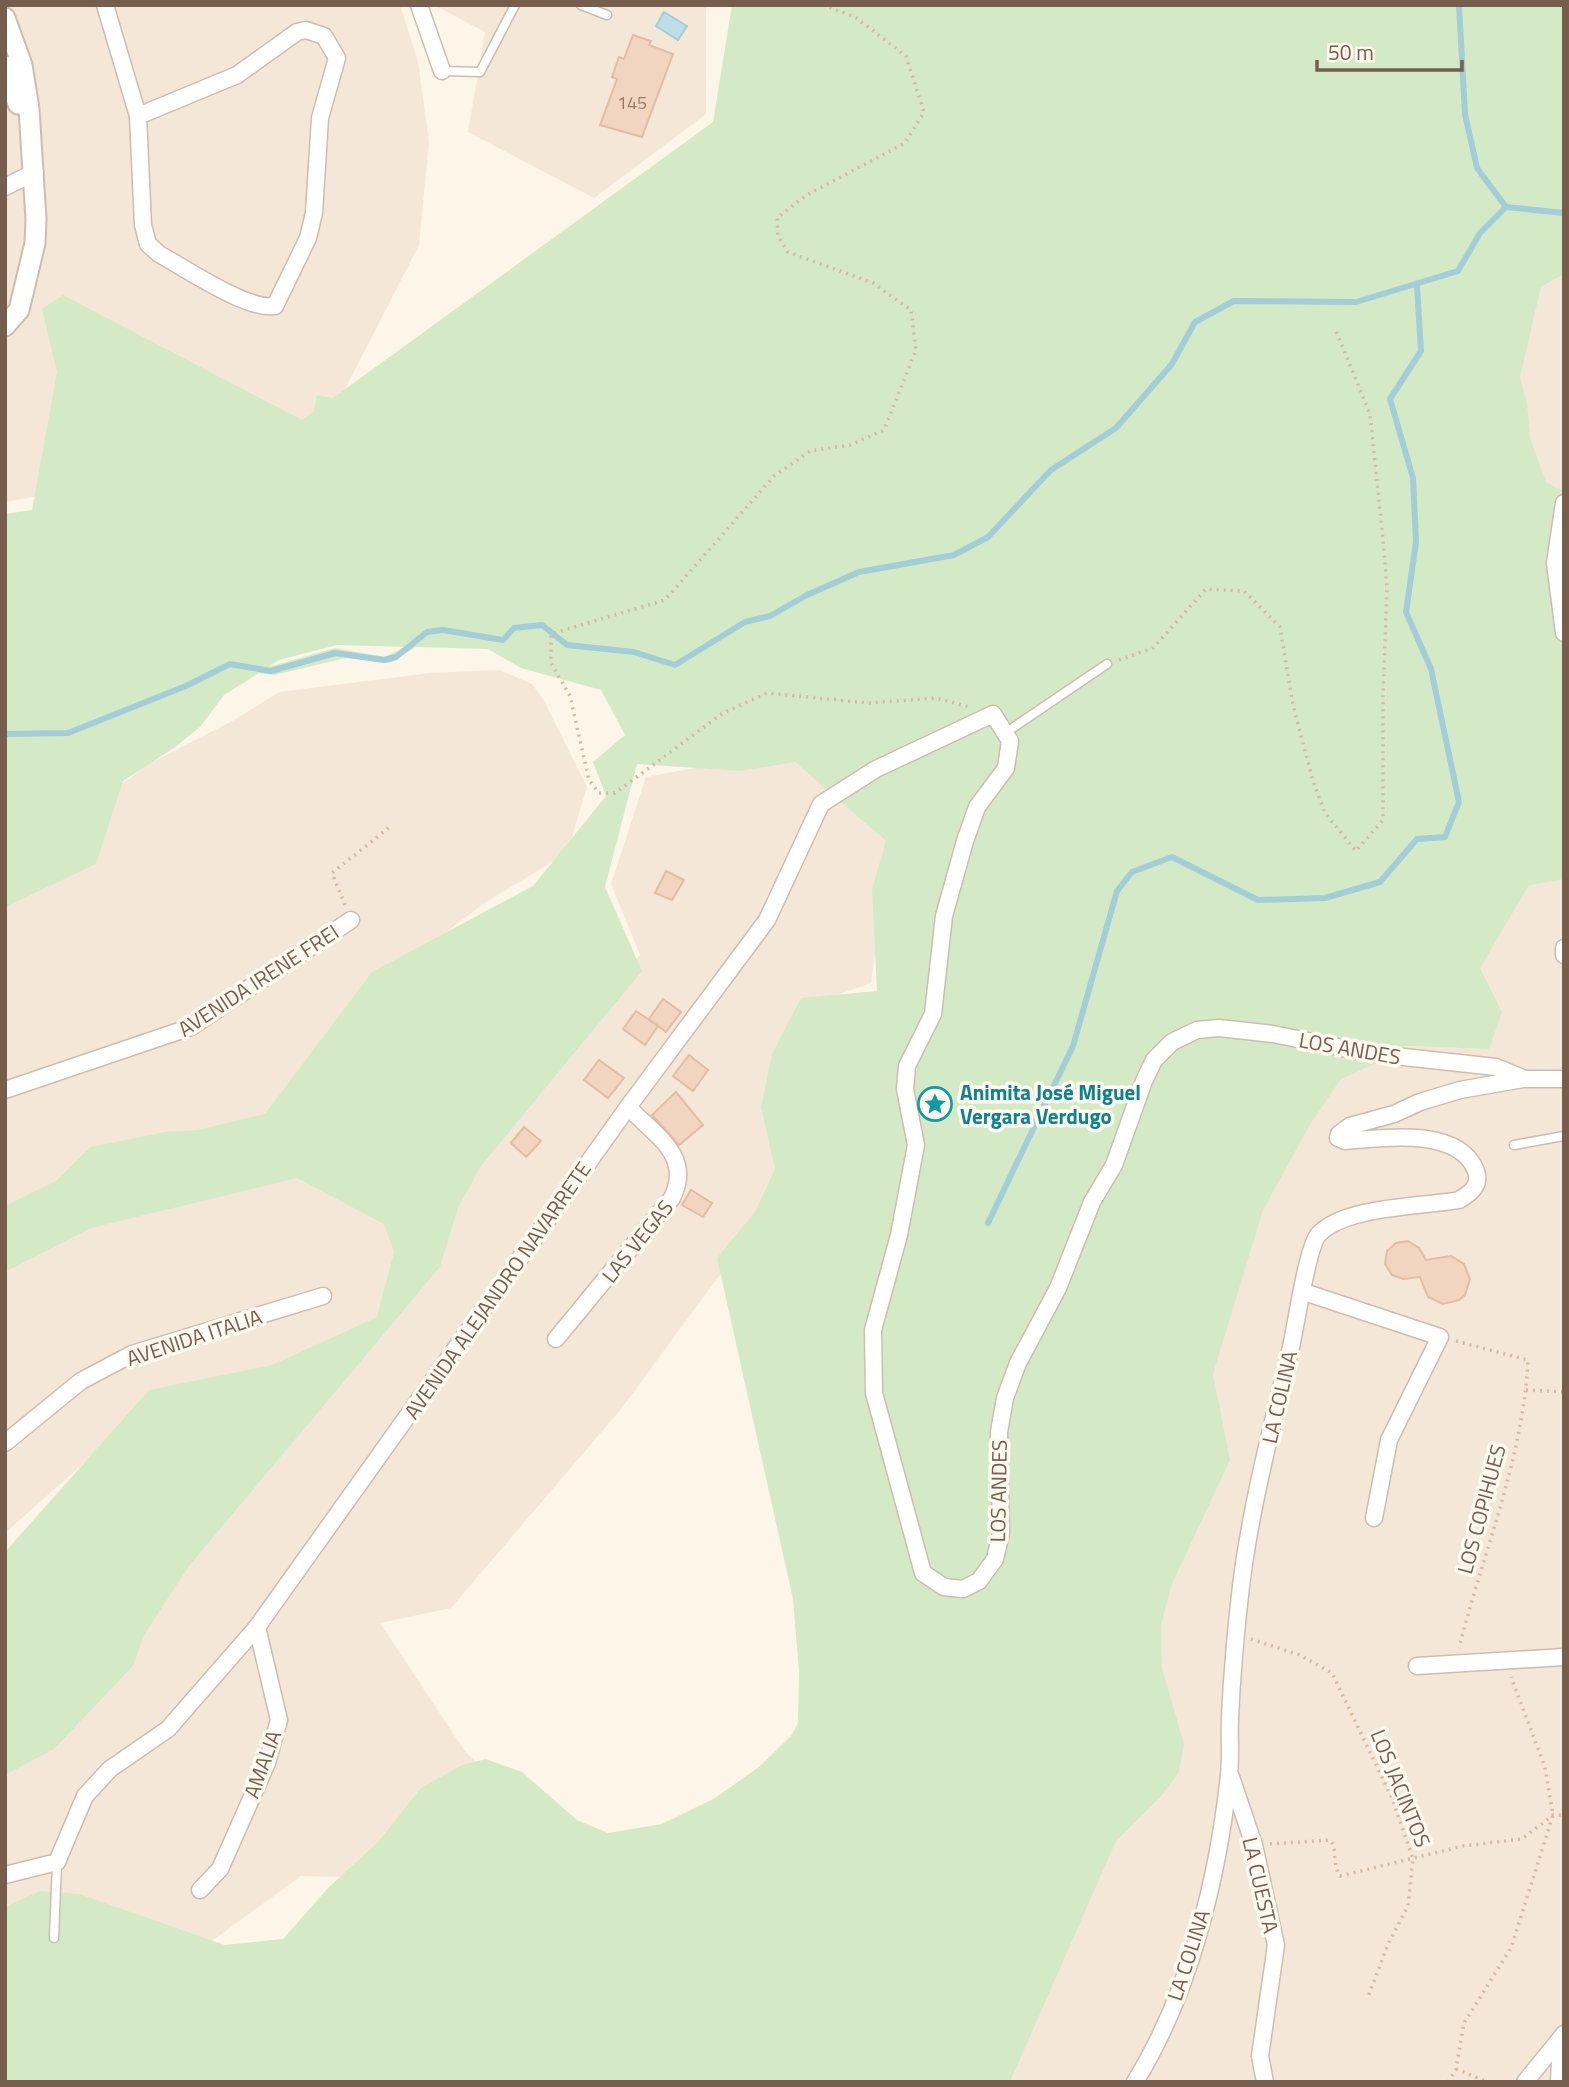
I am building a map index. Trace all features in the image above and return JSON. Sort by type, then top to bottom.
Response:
[{"type":"street","points":[[105,5],[138,116],[143,225],[148,244],[159,254],[242,298],[267,308],[275,306],[303,249],[314,213],[320,118],[337,58],[324,36],[306,30],[297,32],[237,75],[138,116]]},
{"type":"street","points":[[419,5],[442,71]]},
{"type":"street","points":[[5,18],[22,65],[35,172],[35,243],[19,310],[5,326]]},
{"type":"street","points":[[5,66],[29,130]]},
{"type":"street","points":[[5,187],[35,172]]},
{"type":"street","points":[[1564,503],[1555,563],[1564,633]]},
{"type":"street","points":[[993,714],[1005,733]]},
{"type":"street","name":"AVENIDA ALEJANDRO NAVARRETE","points":[[57,1862],[85,1796],[110,1769],[168,1729],[257,1627],[628,1107],[767,920],[821,804],[876,769],[993,714]]},
{"type":"street","name":"LOS ANDES","points":[[1005,733],[1010,741],[1006,768],[977,807],[965,841],[944,916],[933,1014],[908,1066],[905,1089],[916,1145],[899,1235],[873,1330],[874,1393],[923,1573],[944,1587],[963,1589],[979,1581],[995,1559],[1001,1533],[999,1432],[1005,1398],[1018,1363],[1058,1288],[1092,1202],[1114,1165],[1144,1081],[1154,1060],[1172,1042],[1196,1030],[1232,1030],[1367,1053],[1496,1067],[1525,1079],[1564,1079]]},
{"type":"street","name":"AVENIDA IRENE FREI","points":[[5,1090],[191,1027],[351,920]]},
{"type":"street","points":[[1564,948],[1564,955]]},
{"type":"street","name":"LA COLINA","points":[[1135,2082],[1149,2059],[1169,2013],[1213,1871],[1229,1773],[1236,1634],[1260,1476],[1304,1293],[1308,1259],[1317,1237],[1332,1223],[1353,1215],[1459,1200],[1472,1192],[1478,1180],[1475,1168],[1465,1156],[1441,1143],[1392,1137],[1345,1142],[1338,1138],[1340,1131],[1460,1090],[1525,1079]]},
{"type":"street","name":"LAS VEGAS","points":[[556,1339],[672,1198],[681,1180],[676,1156],[628,1107]]},
{"type":"street","points":[[1304,1293],[1440,1337],[1389,1440],[1374,1518]]},
{"type":"street","name":"AVENIDA ITALIA","points":[[5,1443],[81,1381],[132,1354],[323,1296]]},
{"type":"street","name":"AMALIA","points":[[200,1890],[219,1870],[267,1763],[279,1720],[257,1627]]},
{"type":"street","points":[[1417,1667],[1564,1657]]},
{"type":"street","name":"LA CUESTA","points":[[1229,1773],[1254,1845],[1276,1945],[1260,2056],[1265,2082]]},
{"type":"street","points":[[5,1874],[57,1862]]},
{"type":"street","points":[[1525,2082],[1562,2036]]},
{"type":"street","points":[[1559,2082],[1562,2036]]},
{"type":"lane","points":[[442,71],[480,72],[515,5]]},
{"type":"lane","points":[[581,5],[607,15]]},
{"type":"lane","points":[[1005,733],[1107,664]]},
{"type":"lane","points":[[1514,1145],[1564,1136]]},
{"type":"lane","points":[[54,1938],[57,1862]]},
{"type":"path","points":[[823,5],[855,17],[906,56],[924,112],[905,143],[805,196],[777,218],[778,236],[788,252],[873,283],[911,310],[916,349],[884,430],[849,444],[810,451],[774,476],[665,600],[551,634],[551,663],[570,696],[589,780],[598,793],[615,793],[723,713],[767,693],[869,703],[936,698],[993,714]]},
{"type":"path","points":[[1107,664],[1153,648],[1206,589],[1244,590],[1280,627],[1293,705],[1325,813],[1356,851],[1383,820],[1383,697],[1387,587],[1383,540],[1370,414],[1336,331]]},
{"type":"path","points":[[351,920],[332,873],[391,826]]},
{"type":"path","name":"LOS COPIHUES","points":[[1440,1337],[1528,1360],[1526,1390],[1502,1504],[1455,1663]]},
{"type":"path","points":[[1526,1390],[1564,1392]]},
{"type":"path","name":"LOS JACINTOS","points":[[1236,1634],[1300,1655],[1332,1672],[1392,1798],[1413,1859],[1408,1906],[1388,1944],[1368,1997]]},
{"type":"path","points":[[1448,2082],[1456,2069],[1464,2024],[1511,1948],[1553,1815],[1545,1767],[1504,1659]]},
{"type":"path","points":[[1254,1845],[1330,1840],[1334,1845],[1336,1870],[1340,1876],[1463,1846],[1522,1839],[1553,1815],[1564,1815]]},
{"type":"path","points":[[1456,2069],[1488,2082]]},
{"type":"shaded area","points":[[5,5],[400,5],[418,62],[429,142],[419,245],[323,432],[62,386],[49,494],[5,502]]},
{"type":"shaded area","points":[[434,5],[706,5],[706,114],[594,198],[468,132],[485,32]]},
{"type":"shaded area","points":[[1564,274],[1564,2082],[1010,2082],[1033,2026],[1249,1041],[1489,1049],[1475,959],[1481,545],[1541,287]]},
{"type":"shaded area","points":[[499,670],[532,684],[543,699],[587,787],[567,853],[486,902],[379,983],[272,1125],[5,1220],[5,871],[147,765],[236,719],[279,692],[430,673]]},
{"type":"shaded area","points":[[798,749],[900,836],[883,894],[871,983],[811,1004],[788,1170],[730,1261],[621,1409],[451,1608],[380,1623],[464,1750],[537,1824],[487,1881],[301,1876],[216,1938],[11,2055],[5,2054],[5,1761],[133,1629],[429,1261],[471,1159],[640,955],[611,884],[646,777]]},
{"type":"shaded area","points":[[297,1165],[393,1215],[400,1290],[364,1335],[279,1376],[156,1399],[5,1533],[5,1258],[29,1245]]},
{"type":"green space","points":[[732,5],[1564,5],[1564,274],[1541,287],[1520,378],[1527,402],[1530,438],[1546,482],[1564,492],[1564,879],[1529,885],[1480,968],[1502,1012],[1489,1049],[1405,1046],[1397,1054],[1341,1079],[1311,1123],[1263,1210],[1213,1374],[1230,1460],[1171,1586],[1161,1626],[1162,1668],[1184,1744],[1179,1772],[1162,1795],[1116,1841],[1010,2082],[5,2082],[5,1907],[40,1891],[79,1894],[225,1945],[283,1939],[328,1888],[378,1842],[421,1788],[462,1765],[486,1759],[522,1772],[577,1820],[608,1833],[662,1824],[715,1798],[759,1767],[791,1736],[798,1723],[799,1671],[793,1599],[717,1258],[755,1212],[775,1169],[761,1107],[772,1054],[801,998],[877,991],[872,889],[886,841],[795,762],[740,771],[637,764],[605,887],[642,971],[481,1166],[458,1208],[440,1267],[189,1566],[144,1635],[133,1666],[54,1749],[5,1775],[5,1552],[149,1390],[272,1365],[377,1317],[394,1252],[384,1224],[297,1178],[91,1228],[5,1272],[5,1206],[56,1181],[90,1147],[165,1132],[197,1130],[265,1114],[372,972],[533,886],[606,796],[593,762],[625,735],[601,690],[521,668],[488,649],[416,647],[390,663],[346,658],[274,675],[259,673],[224,695],[200,727],[174,748],[123,781],[96,864],[5,907],[5,514],[32,510],[57,372],[42,309],[63,295],[302,420],[314,411],[317,395],[333,398],[713,122]],"holes":[[[337,645],[404,647],[385,657],[335,648],[268,667],[279,660]]]},
{"type":"water","points":[[664,12],[687,26],[678,40],[656,26]]},
{"type":"building","points":[[633,35],[651,41],[649,45],[673,54],[642,137],[600,125],[617,79],[612,77],[619,57],[624,59]]},
{"type":"building","points":[[666,871],[684,880],[672,900],[655,893]]},
{"type":"building","points":[[663,999],[681,1012],[666,1032],[649,1019]]},
{"type":"building","points":[[636,1011],[658,1026],[645,1045],[623,1029]]},
{"type":"building","points":[[689,1055],[708,1070],[693,1091],[673,1076]]},
{"type":"building","points":[[599,1060],[624,1078],[608,1098],[584,1080]]},
{"type":"building","points":[[676,1092],[703,1125],[679,1145],[652,1115]]},
{"type":"building","points":[[524,1127],[541,1141],[526,1157],[511,1143]]},
{"type":"building","points":[[691,1190],[712,1203],[703,1217],[682,1205]]},
{"type":"building","points":[[1408,1241],[1419,1248],[1426,1260],[1451,1256],[1464,1264],[1470,1279],[1465,1295],[1459,1300],[1443,1304],[1428,1297],[1420,1277],[1403,1279],[1392,1275],[1385,1264],[1387,1251],[1396,1243]]},
{"type":"waterway","points":[[1459,5],[1465,114],[1477,168],[1506,207]]},
{"type":"waterway","points":[[1506,207],[1564,213]]},
{"type":"waterway","points":[[5,734],[68,733],[186,686],[230,664],[271,671],[335,653],[384,660],[396,657],[427,632],[443,630],[503,640],[514,628],[542,625],[567,645],[634,652],[675,665],[745,622],[770,616],[807,595],[859,572],[954,555],[988,537],[1051,470],[1116,428],[1172,364],[1195,322],[1234,301],[1356,302],[1458,271],[1480,233],[1506,207]]},
{"type":"waterway","points":[[988,1223],[1073,1046],[1117,891],[1132,872],[1172,857],[1258,900],[1325,898],[1380,882],[1417,839],[1445,837],[1459,802],[1431,669],[1406,612],[1416,542],[1413,478],[1390,399],[1421,351],[1417,286]]},
{"type":"place","name":"Animita José Miguel Vergara Verdugo","points":[[935,1104]]}]
